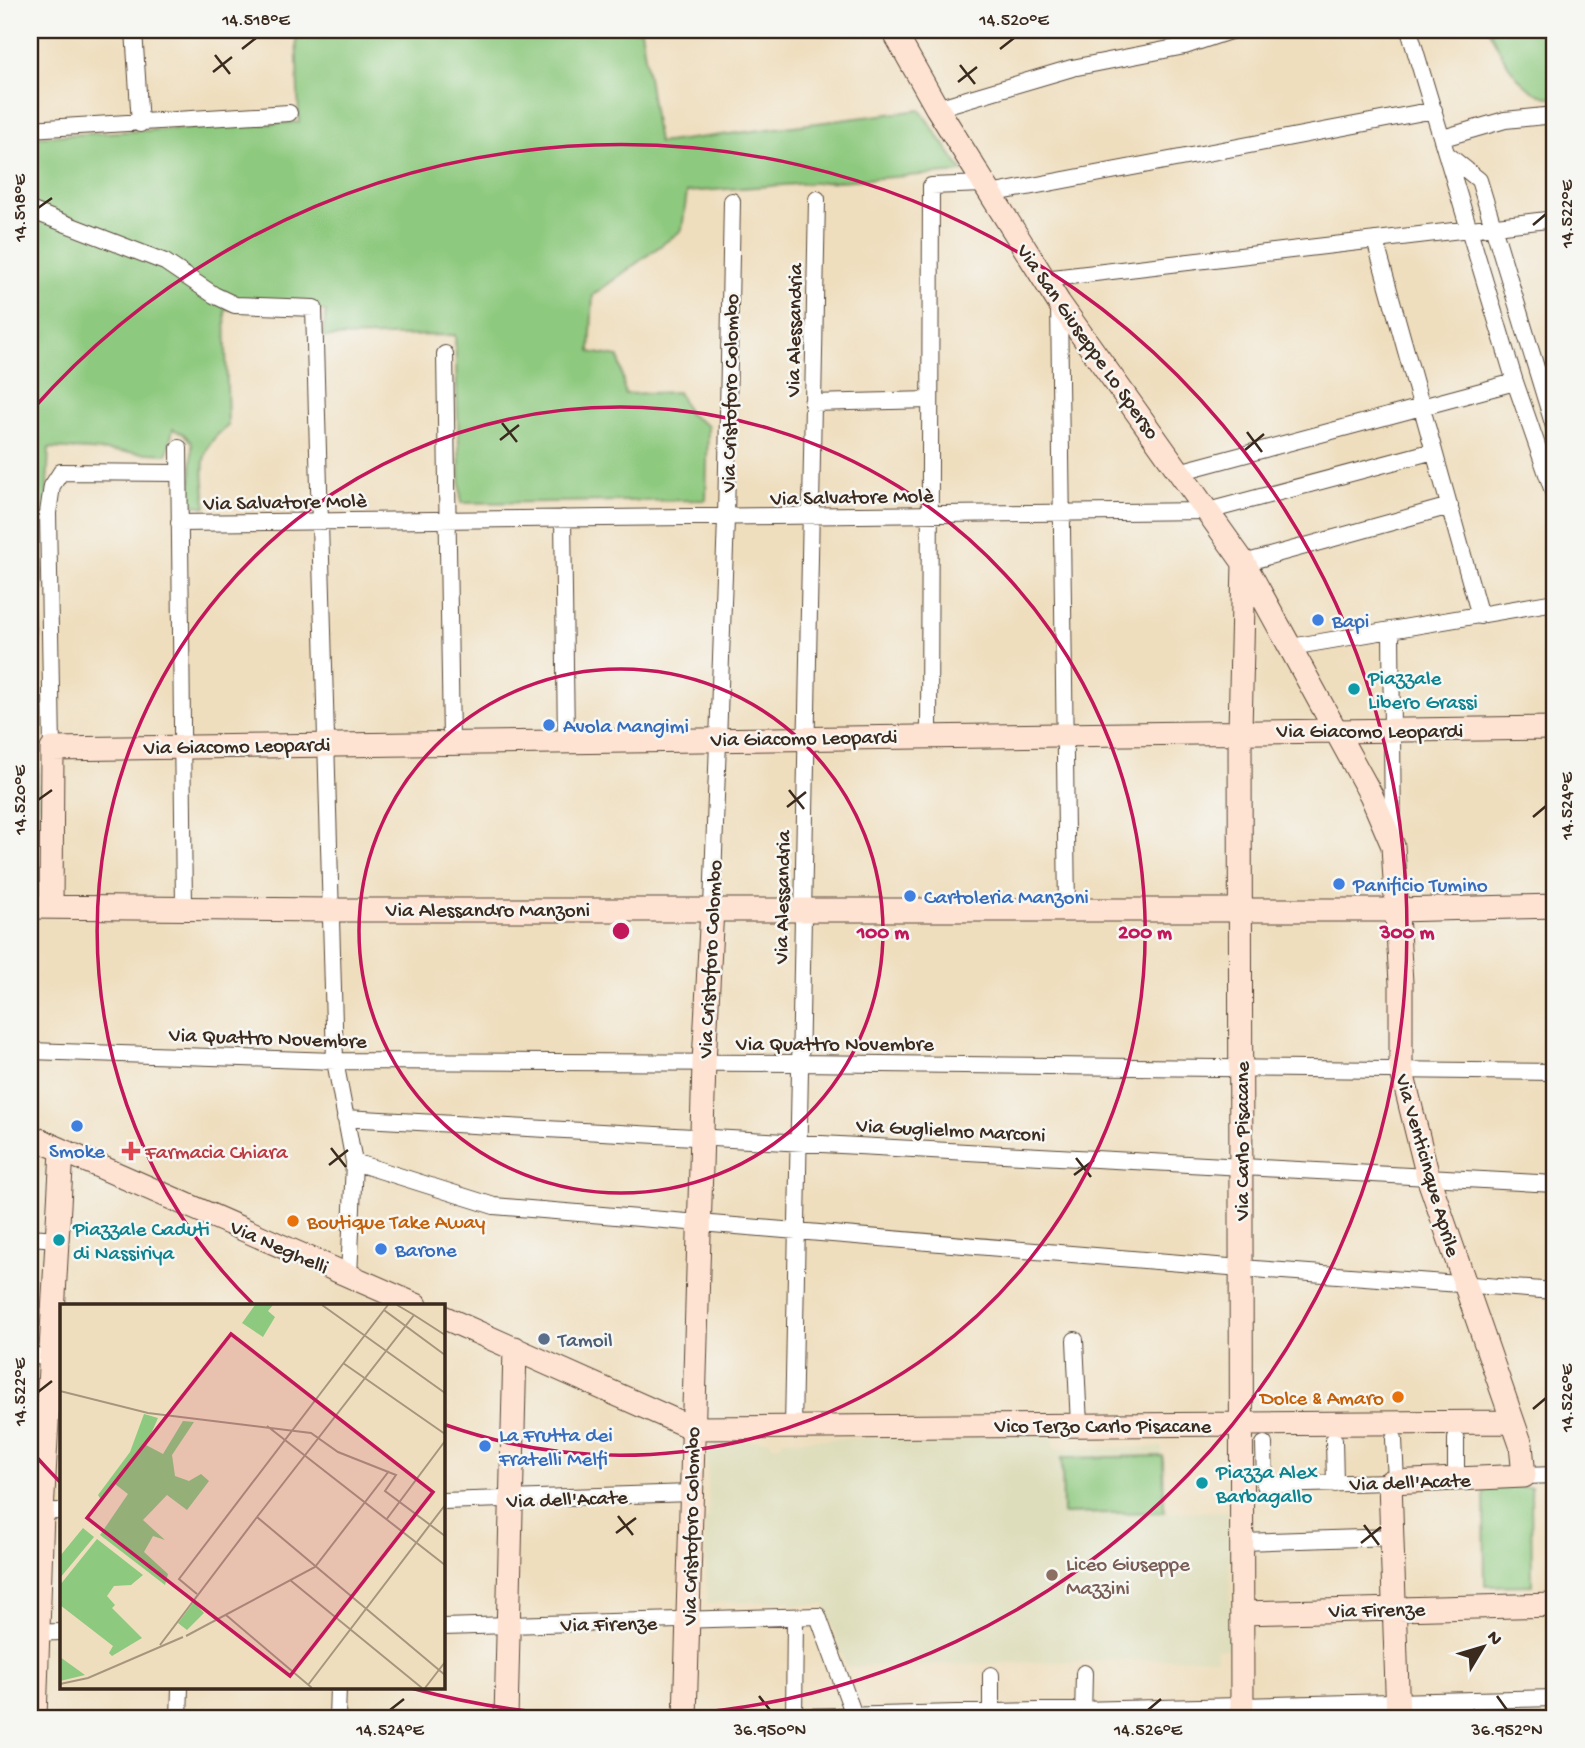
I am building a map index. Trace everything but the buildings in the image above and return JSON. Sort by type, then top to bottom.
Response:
[{"type":"street","points":[[134,30],[140,124]]},
{"type":"street","name":"Via San Giuseppe Lo Sperso","points":[[893,30],[937,108],[1059,303],[1244,563],[1334,731]]},
{"type":"street","points":[[937,108],[1072,68],[1185,46],[1233,30]]},
{"type":"street","points":[[1409,30],[1515,382],[1555,497]]},
{"type":"street","points":[[929,735],[930,186],[987,189],[1434,110]]},
{"type":"street","points":[[30,129],[289,113]]},
{"type":"street","points":[[1443,138],[1505,120],[1555,115]]},
{"type":"street","points":[[1448,155],[1479,180],[1554,423],[1530,427]]},
{"type":"street","name":"Via Alessandria","points":[[793,1428],[796,1141],[817,200]]},
{"type":"street","name":"Via Cristoforo Colombo","points":[[685,1718],[704,1063],[726,519],[732,201]]},
{"type":"street","points":[[30,209],[164,262],[234,305],[314,308],[328,910],[335,1061],[354,1162],[349,1277]]},
{"type":"street","points":[[1044,279],[1555,219]]},
{"type":"street","points":[[1375,240],[1480,616]]},
{"type":"street","points":[[1059,303],[1067,909]]},
{"type":"street","points":[[445,355],[451,741]]},
{"type":"street","points":[[1179,472],[1515,382]]},
{"type":"street","points":[[812,403],[930,400]]},
{"type":"street","points":[[179,448],[184,908]]},
{"type":"street","name":"Via Salvatore Molè","points":[[179,523],[726,519],[1208,511],[1434,451]]},
{"type":"street","points":[[40,907],[52,749],[48,513],[52,486],[61,471],[178,473]]},
{"type":"street","points":[[1244,563],[1450,506]]},
{"type":"street","points":[[563,519],[566,740]]},
{"type":"street","name":"Via Carlo Pisacane","points":[[1242,1712],[1240,730],[1244,563]]},
{"type":"street","points":[[1291,647],[1555,602]]},
{"type":"street","points":[[1391,631],[1393,846]]},
{"type":"street","name":"Via Giacomo Leopardi","points":[[52,749],[451,741],[805,739],[1240,730],[1555,728]]},
{"type":"street","name":"Via Venticinque Aprile","points":[[1334,731],[1371,795],[1393,846],[1401,983],[1401,1068],[1428,1177],[1521,1445],[1524,1476]]},
{"type":"street","name":"Via Alessandro Manzoni","points":[[40,907],[328,910],[1396,910],[1555,906]]},
{"type":"street","name":"Via Quattro Novembre","points":[[30,1051],[335,1061],[1401,1068],[1555,1072]]},
{"type":"street","name":"Via Guglielmo Marconi","points":[[345,1118],[1555,1184]]},
{"type":"street","name":"Via Neghelli","points":[[30,1136],[413,1304]]},
{"type":"street","points":[[35,1718],[34,1633],[44,1512],[48,1357],[54,1308],[62,1151]]},
{"type":"street","points":[[354,1162],[494,1206],[1241,1268],[1555,1291]]},
{"type":"street","points":[[30,1237],[58,1239]]},
{"type":"street","points":[[444,1317],[692,1428]]},
{"type":"street","points":[[1076,1340],[1079,1426]]},
{"type":"street","points":[[506,1718],[514,1348]]},
{"type":"street","name":"Vico Terzo Carlo Pisacane","points":[[692,1428],[1513,1422]]},
{"type":"street","points":[[1394,1439],[1393,1537],[1398,1711]]},
{"type":"street","points":[[1456,1439],[1456,1479]]},
{"type":"street","points":[[1334,1440],[1335,1484]]},
{"type":"street","name":"Via dell'Acate","points":[[1264,1444],[1265,1485],[1555,1475]]},
{"type":"street","name":"Via dell'Acate","points":[[444,1502],[691,1493]]},
{"type":"street","points":[[1242,1542],[1393,1537]]},
{"type":"street","name":"Via Firenze","points":[[1242,1613],[1555,1605]]},
{"type":"street","name":"Via Firenze","points":[[444,1627],[818,1616],[854,1718]]},
{"type":"street","points":[[794,1718],[795,1617]]},
{"type":"street","points":[[34,1633],[60,1632]]},
{"type":"street","points":[[1083,1713],[1084,1673]]},
{"type":"street","points":[[991,1715],[992,1675]]},
{"type":"street","points":[[179,1718],[180,1688]]},
{"type":"street","points":[[337,1718],[338,1688]]},
{"type":"street","points":[[760,1718],[1398,1711],[1555,1698]]},
{"type":"shaded area","name":"Liceo Giuseppe Mazzini","points":[[1053,1435],[1054,1449],[1162,1447],[1164,1512],[1228,1511],[1231,1649],[1217,1649],[1217,1658],[846,1667],[825,1604],[790,1605],[790,1601],[707,1603],[707,1447],[713,1446],[713,1441],[771,1440],[771,1445],[781,1445],[782,1440]]},
{"type":"green space","points":[[296,30],[641,30],[658,143],[920,110],[963,172],[687,192],[682,230],[593,295],[590,352],[619,357],[625,394],[678,392],[689,414],[708,426],[706,500],[461,503],[455,335],[323,337],[326,311],[225,309],[228,426],[210,443],[206,453],[203,472],[206,507],[191,504],[192,443],[184,434],[173,429],[167,454],[49,448],[38,666],[30,664],[30,137],[299,122]]},
{"type":"green space","points":[[1489,30],[1555,30],[1555,97],[1544,96],[1524,84],[1507,63]]},
{"type":"green space","points":[[30,711],[38,711],[38,832],[30,833]]},
{"type":"green space","points":[[1163,1456],[1164,1512],[1063,1514],[1062,1458]]},
{"type":"green space","points":[[1484,1487],[1531,1487],[1532,1585],[1485,1586]]},
{"type":"place","name":"Bapi","points":[[1318,620]]},
{"type":"place","name":"Piazzale Libero Grassi","points":[[1354,689]]},
{"type":"place","name":"Avola Mangimi","points":[[549,725]]},
{"type":"place","name":"Panificio Tumino","points":[[1339,884]]},
{"type":"place","name":"Cartoleria Manzoni","points":[[910,896]]},
{"type":"place","name":"Smoke","points":[[77,1126]]},
{"type":"place","name":"Farmacia Chiara","points":[[131,1151]]},
{"type":"place","name":"Boutique Take Away","points":[[293,1221]]},
{"type":"place","name":"Piazzale Caduti di Nassiriya","points":[[59,1240]]},
{"type":"place","name":"Barone","points":[[381,1249]]},
{"type":"place","name":"Tamoil","points":[[544,1339]]},
{"type":"place","name":"Dolce & Amaro","points":[[1398,1397]]},
{"type":"place","name":"La Frutta dei Fratelli Melfi","points":[[485,1446]]},
{"type":"place","name":"Piazza Alex Barbagallo","points":[[1202,1483]]},
{"type":"place","name":"Liceo Giuseppe Mazzini","points":[[1052,1575]]}]
